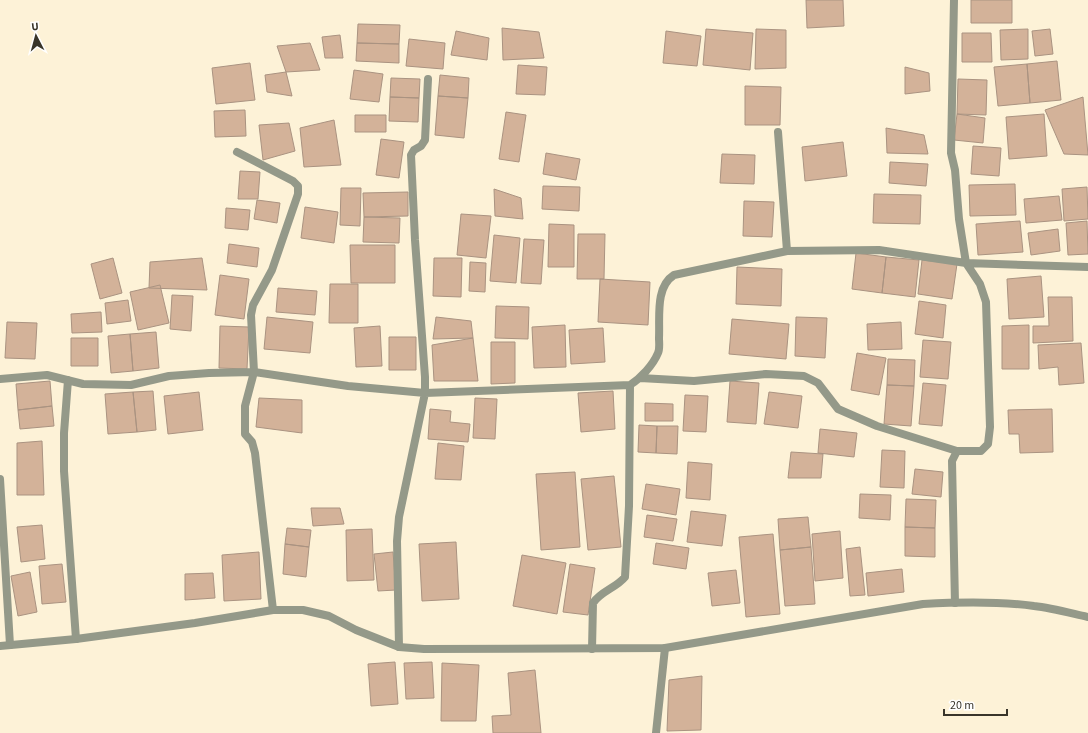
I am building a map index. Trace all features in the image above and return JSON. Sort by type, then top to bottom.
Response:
[{"type":"street","points":[[640,378],[694,381],[766,374],[804,376],[818,383],[838,409],[877,426],[957,451],[981,451],[988,444],[990,427],[986,302],[980,284],[966,264],[959,219],[955,170],[951,152],[954,0]]},
{"type":"street","points":[[399,647],[397,541],[399,517],[425,393],[411,156],[414,150],[421,146],[425,140],[428,79]]},
{"type":"street","points":[[778,132],[788,252]]},
{"type":"street","points":[[238,152],[293,181],[298,186],[298,194],[272,270],[253,305],[251,315],[254,372],[245,406],[245,434],[252,442],[255,453],[273,610]]},
{"type":"street","points":[[0,379],[47,376],[83,384],[131,386],[169,376],[254,372],[348,386],[425,393],[630,385],[640,378],[659,352],[661,296],[663,285],[674,275],[788,252],[879,250],[966,264],[1088,266]]},
{"type":"street","points":[[68,380],[64,433],[64,471],[76,639]]},
{"type":"street","points":[[592,649],[593,603],[597,597],[619,584],[625,577],[629,506],[630,385]]},
{"type":"street","points":[[955,603],[952,461],[957,451]]},
{"type":"street","points":[[0,479],[10,645]]},
{"type":"street","points":[[0,646],[76,639],[195,623],[273,610],[303,610],[329,616],[356,630],[399,647],[592,649],[665,648],[923,604],[986,602],[1034,606],[1088,617]]},
{"type":"street","points":[[656,733],[665,648]]},
{"type":"building","points":[[806,0],[843,0],[844,26],[807,28]]},
{"type":"building","points":[[971,0],[1012,0],[1012,23],[971,23]]},
{"type":"building","points":[[358,24],[400,25],[399,44],[357,43]]},
{"type":"building","points":[[502,28],[539,32],[544,58],[503,60]]},
{"type":"building","points":[[706,29],[753,33],[750,70],[703,65]]},
{"type":"building","points":[[756,29],[786,30],[786,68],[755,69]]},
{"type":"building","points":[[1028,29],[1028,59],[1001,60],[1000,30]]},
{"type":"building","points":[[1050,29],[1053,54],[1035,56],[1032,31]]},
{"type":"building","points":[[456,31],[489,38],[487,60],[451,55]]},
{"type":"building","points":[[666,31],[701,36],[697,66],[663,63]]},
{"type":"building","points":[[962,33],[991,33],[992,62],[962,62]]},
{"type":"building","points":[[340,35],[343,58],[325,58],[322,37]]},
{"type":"building","points":[[409,39],[445,43],[443,69],[406,66]]},
{"type":"building","points":[[310,43],[320,70],[286,72],[277,46]]},
{"type":"building","points":[[357,43],[399,44],[399,63],[356,61]]},
{"type":"building","points":[[1057,61],[1061,100],[1030,103],[1027,64]]},
{"type":"building","points":[[250,63],[255,100],[216,104],[212,68]]},
{"type":"building","points":[[1027,64],[1030,103],[998,106],[994,67]]},
{"type":"building","points":[[518,65],[547,67],[545,95],[516,94]]},
{"type":"building","points":[[905,67],[929,73],[930,91],[905,94]]},
{"type":"building","points":[[354,70],[383,74],[379,102],[350,99]]},
{"type":"building","points":[[286,72],[292,96],[267,92],[265,75]]},
{"type":"building","points":[[440,75],[469,78],[468,98],[438,96]]},
{"type":"building","points":[[391,78],[420,79],[419,98],[390,97]]},
{"type":"building","points":[[958,79],[987,80],[986,115],[957,114]]},
{"type":"building","points":[[745,86],[781,87],[780,125],[745,125]]},
{"type":"building","points":[[438,96],[468,98],[464,138],[435,135]]},
{"type":"building","points":[[390,97],[419,98],[418,122],[389,121]]},
{"type":"building","points":[[1083,97],[1088,155],[1064,154],[1045,110]]},
{"type":"building","points":[[245,110],[246,136],[215,137],[214,111]]},
{"type":"building","points":[[506,112],[526,115],[519,162],[499,159]]},
{"type":"building","points":[[957,114],[985,118],[983,143],[954,140]]},
{"type":"building","points":[[1044,114],[1047,156],[1009,159],[1006,117]]},
{"type":"building","points":[[355,115],[386,115],[386,132],[355,132]]},
{"type":"building","points":[[334,120],[341,165],[304,167],[300,128]]},
{"type":"building","points":[[289,123],[295,151],[263,160],[259,125]]},
{"type":"building","points":[[886,128],[924,135],[928,154],[887,153]]},
{"type":"building","points":[[381,139],[404,142],[399,178],[376,175]]},
{"type":"building","points":[[843,142],[847,176],[805,181],[802,147]]},
{"type":"building","points":[[973,146],[1001,148],[999,176],[971,174]]},
{"type":"building","points":[[546,153],[580,159],[576,180],[543,174]]},
{"type":"building","points":[[722,154],[755,155],[754,184],[720,183]]},
{"type":"building","points":[[890,162],[928,164],[926,186],[889,183]]},
{"type":"building","points":[[240,171],[260,172],[258,199],[238,199]]},
{"type":"building","points":[[1015,184],[1016,215],[970,216],[969,185]]},
{"type":"building","points":[[543,186],[580,187],[579,211],[542,209]]},
{"type":"building","points":[[1087,187],[1088,219],[1064,221],[1062,189]]},
{"type":"building","points":[[341,188],[361,188],[360,226],[340,225]]},
{"type":"building","points":[[494,189],[521,198],[523,219],[495,216]]},
{"type":"building","points":[[408,192],[408,216],[364,217],[363,193]]},
{"type":"building","points":[[874,194],[921,195],[920,224],[873,223]]},
{"type":"building","points":[[1059,196],[1062,220],[1026,223],[1024,199]]},
{"type":"building","points":[[257,200],[280,203],[277,223],[254,219]]},
{"type":"building","points":[[744,201],[774,202],[772,237],[743,236]]},
{"type":"building","points":[[305,207],[338,212],[334,243],[301,238]]},
{"type":"building","points":[[226,208],[250,210],[248,230],[225,228]]},
{"type":"building","points":[[461,214],[491,216],[486,258],[457,255]]},
{"type":"building","points":[[364,217],[400,218],[399,243],[363,242]]},
{"type":"building","points":[[1020,221],[1023,252],[978,255],[976,224]]},
{"type":"building","points":[[1087,221],[1088,254],[1068,255],[1066,223]]},
{"type":"building","points":[[549,224],[574,225],[574,267],[548,267]]},
{"type":"building","points":[[1058,229],[1060,251],[1031,255],[1028,233]]},
{"type":"building","points":[[578,234],[605,234],[604,279],[577,279]]},
{"type":"building","points":[[494,235],[520,238],[516,283],[490,281]]},
{"type":"building","points":[[524,239],[544,240],[541,284],[521,283]]},
{"type":"building","points":[[229,244],[259,248],[257,267],[227,263]]},
{"type":"building","points":[[350,245],[395,245],[395,283],[351,283]]},
{"type":"building","points":[[856,253],[886,257],[882,293],[852,289]]},
{"type":"building","points":[[886,257],[919,260],[915,297],[882,293]]},
{"type":"building","points":[[113,258],[122,293],[100,299],[91,264]]},
{"type":"building","points":[[202,258],[207,290],[149,288],[150,262]]},
{"type":"building","points":[[434,258],[462,258],[461,297],[433,296]]},
{"type":"building","points":[[922,260],[957,264],[952,299],[918,294]]},
{"type":"building","points":[[470,262],[486,263],[485,292],[469,291]]},
{"type":"building","points":[[737,267],[782,269],[781,306],[736,304]]},
{"type":"building","points":[[220,275],[249,279],[244,319],[215,315]]},
{"type":"building","points":[[1041,276],[1044,317],[1009,319],[1007,279]]},
{"type":"building","points":[[600,279],[650,282],[648,325],[598,322]]},
{"type":"building","points":[[330,284],[358,284],[358,323],[329,323]]},
{"type":"building","points":[[160,285],[169,323],[138,330],[130,292]]},
{"type":"building","points":[[278,288],[317,291],[315,315],[276,312]]},
{"type":"building","points":[[172,295],[193,296],[191,331],[170,329]]},
{"type":"building","points":[[1048,297],[1072,297],[1073,341],[1033,343],[1033,326],[1049,326]]},
{"type":"building","points":[[128,300],[131,321],[107,324],[105,303]]},
{"type":"building","points":[[919,301],[946,305],[943,338],[915,334]]},
{"type":"building","points":[[496,306],[529,307],[528,339],[495,338]]},
{"type":"building","points":[[101,312],[102,332],[72,333],[71,314]]},
{"type":"building","points":[[267,317],[313,322],[310,353],[264,349]]},
{"type":"building","points":[[436,317],[471,321],[473,338],[433,339]]},
{"type":"building","points":[[796,317],[827,318],[825,358],[795,356]]},
{"type":"building","points":[[732,319],[789,324],[786,359],[729,354]]},
{"type":"building","points":[[7,322],[37,323],[35,359],[5,358]]},
{"type":"building","points":[[901,322],[902,349],[868,350],[867,324]]},
{"type":"building","points":[[565,325],[566,367],[534,368],[532,327]]},
{"type":"building","points":[[1029,325],[1029,369],[1002,369],[1002,326]]},
{"type":"building","points":[[220,326],[249,327],[247,369],[219,368]]},
{"type":"building","points":[[380,326],[382,366],[356,367],[354,328]]},
{"type":"building","points":[[603,328],[605,362],[571,364],[569,330]]},
{"type":"building","points":[[156,332],[159,368],[133,371],[130,334]]},
{"type":"building","points":[[130,334],[133,371],[111,373],[108,336]]},
{"type":"building","points":[[389,337],[416,337],[416,370],[389,370]]},
{"type":"building","points":[[71,338],[98,338],[98,366],[71,366]]},
{"type":"building","points":[[473,338],[478,381],[434,381],[432,345]]},
{"type":"building","points":[[923,340],[951,342],[948,379],[920,377]]},
{"type":"building","points":[[491,342],[515,342],[515,383],[491,384]]},
{"type":"building","points":[[1081,343],[1084,383],[1059,385],[1058,367],[1039,369],[1038,345]]},
{"type":"building","points":[[857,353],[886,358],[879,395],[851,390]]},
{"type":"building","points":[[888,359],[915,360],[914,386],[887,385]]},
{"type":"building","points":[[50,381],[52,406],[18,410],[16,384]]},
{"type":"building","points":[[730,381],[759,383],[756,424],[727,422]]},
{"type":"building","points":[[923,383],[946,385],[942,426],[919,424]]},
{"type":"building","points":[[887,385],[914,386],[911,426],[884,424]]},
{"type":"building","points":[[153,391],[156,430],[137,432],[133,392]]},
{"type":"building","points":[[613,391],[615,429],[581,432],[578,393]]},
{"type":"building","points":[[133,392],[137,432],[108,434],[105,394]]},
{"type":"building","points":[[199,392],[203,430],[168,434],[164,396]]},
{"type":"building","points":[[769,392],[802,396],[798,428],[764,424]]},
{"type":"building","points":[[685,395],[708,396],[706,432],[683,431]]},
{"type":"building","points":[[259,398],[302,400],[302,433],[256,427]]},
{"type":"building","points":[[475,398],[497,399],[495,439],[473,438]]},
{"type":"building","points":[[645,403],[673,404],[673,421],[645,421]]},
{"type":"building","points":[[52,406],[54,426],[20,429],[18,410]]},
{"type":"building","points":[[430,409],[451,411],[450,422],[470,424],[468,442],[428,439]]},
{"type":"building","points":[[1052,409],[1053,452],[1020,453],[1019,434],[1009,434],[1008,410]]},
{"type":"building","points":[[639,425],[657,426],[656,453],[638,452]]},
{"type":"building","points":[[657,426],[678,426],[677,454],[656,453]]},
{"type":"building","points":[[820,429],[857,433],[854,457],[818,453]]},
{"type":"building","points":[[42,441],[44,495],[17,495],[17,443]]},
{"type":"building","points":[[438,443],[464,446],[461,480],[435,479]]},
{"type":"building","points":[[882,450],[905,451],[904,488],[880,487]]},
{"type":"building","points":[[791,452],[823,454],[821,478],[788,478]]},
{"type":"building","points":[[688,462],[712,464],[710,500],[686,498]]},
{"type":"building","points":[[915,469],[943,472],[941,497],[912,494]]},
{"type":"building","points":[[575,472],[580,547],[541,550],[536,474]]},
{"type":"building","points":[[614,476],[621,547],[588,550],[581,479]]},
{"type":"building","points":[[646,484],[680,489],[676,515],[642,509]]},
{"type":"building","points":[[860,494],[891,495],[890,520],[859,518]]},
{"type":"building","points":[[906,499],[936,500],[935,528],[905,527]]},
{"type":"building","points":[[311,508],[340,508],[344,524],[313,526]]},
{"type":"building","points":[[691,511],[726,515],[722,546],[687,542]]},
{"type":"building","points":[[647,515],[677,519],[673,541],[644,537]]},
{"type":"building","points":[[808,517],[811,547],[780,550],[778,519]]},
{"type":"building","points":[[42,525],[45,559],[21,562],[17,527]]},
{"type":"building","points":[[905,527],[935,528],[935,557],[905,556]]},
{"type":"building","points":[[287,528],[311,530],[309,547],[285,544]]},
{"type":"building","points":[[372,529],[374,580],[347,581],[346,530]]},
{"type":"building","points":[[840,531],[843,578],[815,581],[812,534]]},
{"type":"building","points":[[773,534],[780,614],[746,617],[739,537]]},
{"type":"building","points":[[456,542],[459,599],[422,601],[419,544]]},
{"type":"building","points":[[656,543],[689,548],[686,569],[653,564]]},
{"type":"building","points":[[285,544],[309,547],[306,577],[283,574]]},
{"type":"building","points":[[811,547],[815,604],[785,606],[780,550]]},
{"type":"building","points":[[860,547],[865,595],[850,596],[846,549]]},
{"type":"building","points":[[259,552],[261,599],[224,601],[222,555]]},
{"type":"building","points":[[393,552],[396,590],[378,591],[374,554]]},
{"type":"building","points":[[522,555],[566,563],[557,614],[513,606]]},
{"type":"building","points":[[62,564],[66,602],[42,604],[39,566]]},
{"type":"building","points":[[570,564],[595,568],[588,615],[563,612]]},
{"type":"building","points":[[902,569],[904,592],[868,596],[866,573]]},
{"type":"building","points":[[736,570],[740,603],[712,606],[708,573]]},
{"type":"building","points":[[30,572],[37,612],[18,616],[11,576]]},
{"type":"building","points":[[213,573],[215,598],[185,600],[185,574]]},
{"type":"building","points":[[395,662],[398,704],[371,706],[368,664]]},
{"type":"building","points":[[432,662],[434,698],[406,699],[404,663]]},
{"type":"building","points":[[442,663],[479,665],[476,721],[441,721]]},
{"type":"building","points":[[535,670],[541,733],[493,733],[492,716],[511,715],[508,673]]},
{"type":"building","points":[[702,676],[701,730],[667,731],[669,680]]}]
